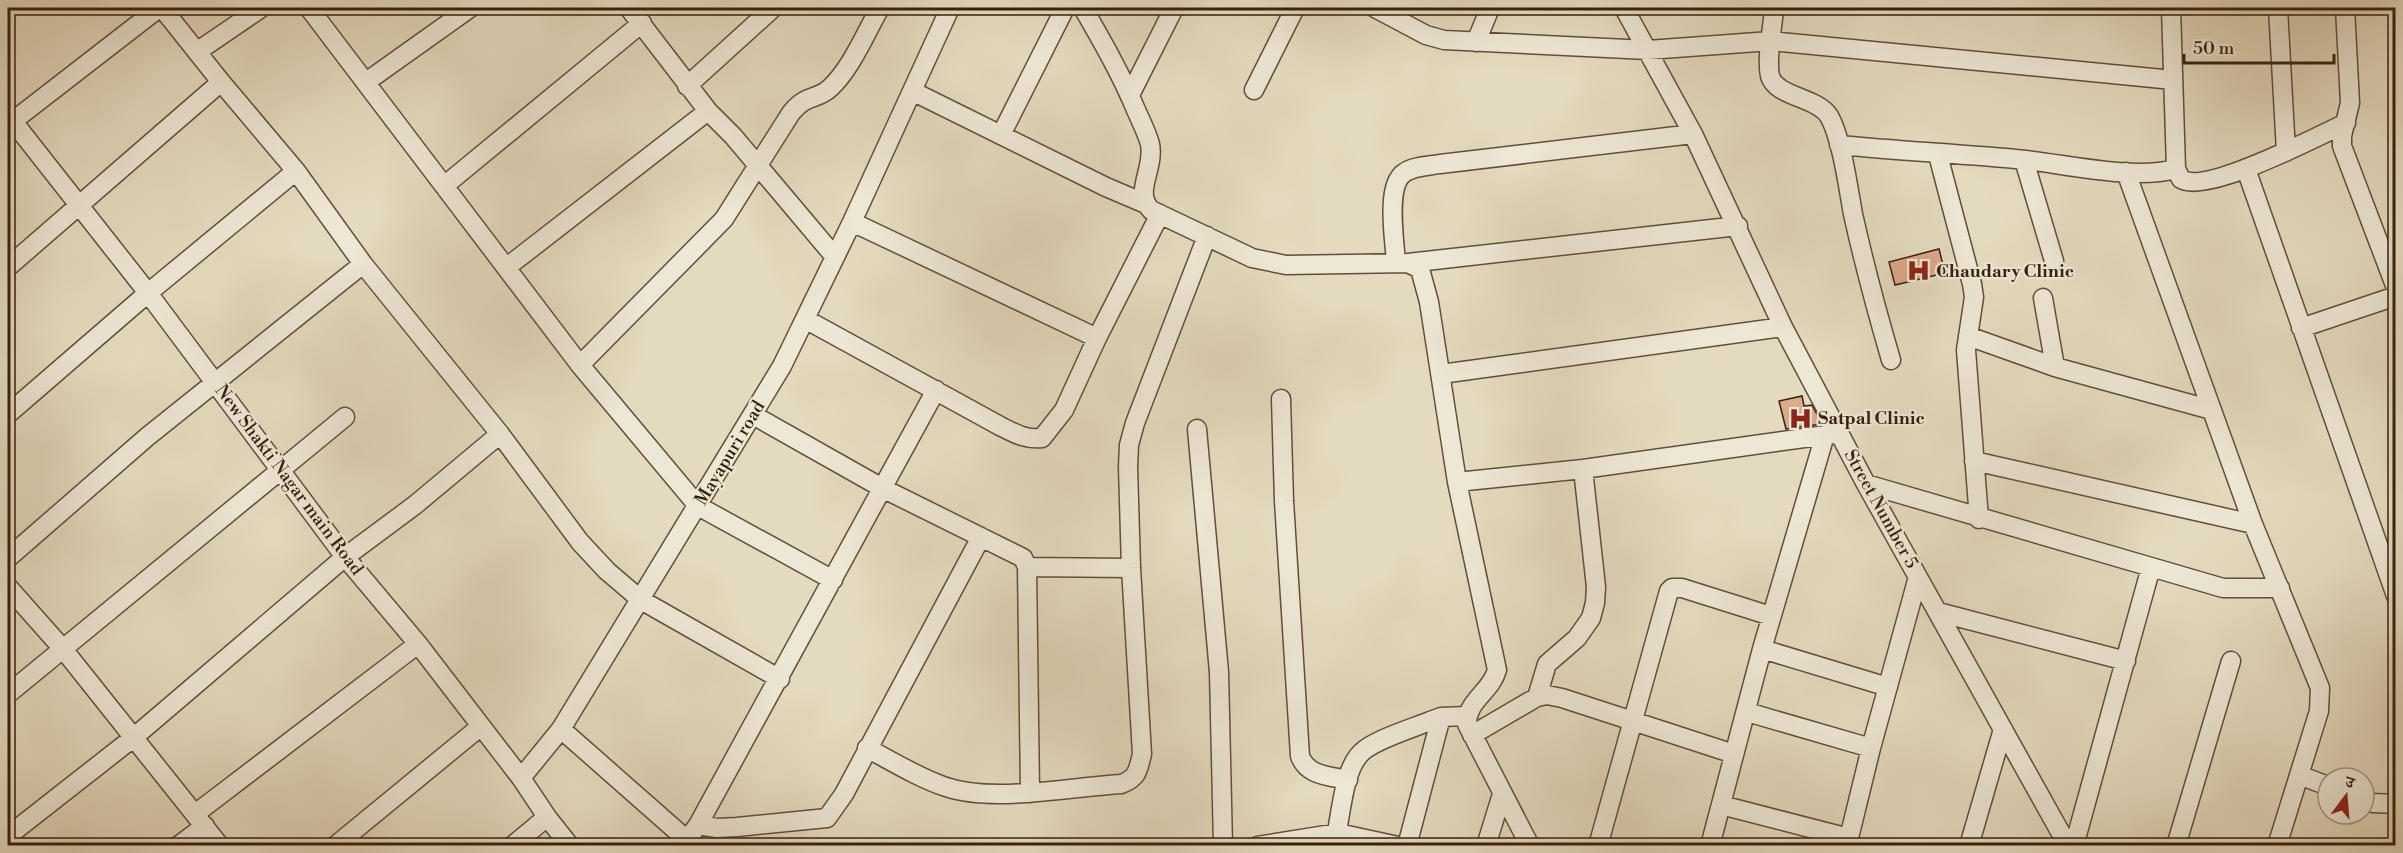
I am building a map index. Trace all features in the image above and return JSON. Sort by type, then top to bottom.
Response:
[{"type":"street","points":[[10,118],[160,8],[297,171],[363,264],[500,434],[580,542],[607,571],[641,600],[780,679]]},
{"type":"street","points":[[198,51],[261,8]]},
{"type":"street","points":[[309,8],[580,365],[698,506],[833,580]]},
{"type":"street","points":[[366,82],[470,8]]},
{"type":"street","points":[[629,8],[687,86],[759,166],[835,257]]},
{"type":"street","points":[[687,86],[772,8]]},
{"type":"street","points":[[580,365],[724,219],[759,166],[779,130],[799,103],[825,93],[832,86],[852,58],[880,8]]},
{"type":"street","name":"Mayapuri road","points":[[521,778],[561,729],[782,366],[852,222],[950,8]]},
{"type":"street","points":[[1001,135],[1065,8]]},
{"type":"street","points":[[1083,8],[1130,95],[1150,143],[1151,165],[1143,192],[1153,209]]},
{"type":"street","points":[[1130,95],[1174,8]]},
{"type":"street","points":[[1254,90],[1295,8]]},
{"type":"street","points":[[1476,42],[1490,8]]},
{"type":"street","name":"Street Number 5","points":[[1624,8],[1694,134],[1832,434],[1866,484],[2068,846]]},
{"type":"street","points":[[1774,8],[1771,79],[1778,87],[1824,111],[1833,127],[1839,145],[1867,275],[1891,360]]},
{"type":"street","points":[[2171,8],[2176,169],[2181,179],[2194,183],[2246,169],[2346,123]]},
{"type":"street","points":[[2278,8],[2286,152]]},
{"type":"street","points":[[2345,8],[2350,87],[2342,146],[2396,288]]},
{"type":"street","points":[[1380,9],[1426,35],[1444,40],[1648,50],[1771,40],[2173,80]]},
{"type":"street","points":[[444,186],[642,23]]},
{"type":"street","points":[[8,267],[221,82]]},
{"type":"street","points":[[912,91],[1252,258],[1286,265],[1402,263],[1738,226]]},
{"type":"street","points":[[507,267],[708,111]]},
{"type":"street","name":"New Shakti Nagar main Road","points":[[10,118],[148,293],[345,557],[418,644],[570,846]]},
{"type":"street","points":[[1402,263],[1394,190],[1398,179],[1414,168],[1694,134]]},
{"type":"street","points":[[1839,145],[1938,155],[2024,160],[2126,172],[2157,172],[2176,169]]},
{"type":"street","points":[[1938,155],[1974,297],[1968,336],[1967,374],[1979,519]]},
{"type":"street","points":[[2024,160],[2054,261]]},
{"type":"street","points":[[2246,169],[2396,596]]},
{"type":"street","points":[[8,414],[148,293],[297,171]]},
{"type":"street","points":[[2126,172],[2253,524],[2320,688],[2319,711],[2277,846]]},
{"type":"street","points":[[805,319],[1023,437],[1042,438],[1064,410],[1153,209]]},
{"type":"street","points":[[852,222],[1097,338]]},
{"type":"street","points":[[867,748],[947,788],[975,793],[1030,793],[1121,784],[1132,780],[1138,770],[1142,754],[1131,568],[1130,445],[1135,423],[1207,237]]},
{"type":"street","points":[[1402,263],[1415,265],[1423,276],[1441,374],[1457,482],[1497,670],[1494,680],[1473,703],[1467,716],[1467,724],[1530,846]]},
{"type":"street","points":[[8,558],[147,437],[363,264]]},
{"type":"street","points":[[2301,328],[2396,296]]},
{"type":"street","points":[[2043,298],[2055,367]]},
{"type":"street","points":[[1441,374],[1783,327]]},
{"type":"street","points":[[1968,336],[2055,367],[2212,410]]},
{"type":"street","points":[[691,837],[780,679],[936,390]]},
{"type":"street","points":[[1281,399],[1284,501],[1300,756],[1303,765],[1321,775],[1348,780]]},
{"type":"street","points":[[753,415],[884,489],[1023,558],[1027,567],[1030,793]]},
{"type":"street","points":[[8,694],[345,417]]},
{"type":"street","points":[[1197,429],[1219,672],[1223,846]]},
{"type":"street","points":[[8,836],[133,738],[345,557],[415,505],[500,434]]},
{"type":"street","points":[[1457,482],[1583,469],[1832,434],[1762,649],[1710,846]]},
{"type":"street","points":[[1974,461],[2253,524]]},
{"type":"street","points":[[1537,697],[1547,664],[1585,629],[1595,603],[1596,587],[1583,469]]},
{"type":"street","points":[[1866,484],[1979,519],[2223,588],[2280,588]]},
{"type":"street","points":[[691,837],[717,828],[826,818],[844,794],[981,537]]},
{"type":"street","points":[[1027,567],[1131,568]]},
{"type":"street","points":[[2074,846],[2151,567]]},
{"type":"street","points":[[1721,805],[1848,842],[1918,577]]},
{"type":"street","points":[[8,587],[63,649],[220,846]]},
{"type":"street","points":[[1598,846],[1666,596],[1672,588],[1682,588],[1772,616]]},
{"type":"street","points":[[1938,612],[2126,661]]},
{"type":"street","points":[[178,846],[200,820],[418,644]]},
{"type":"street","points":[[1762,649],[1888,687]]},
{"type":"street","points":[[2176,846],[2231,661]]},
{"type":"street","points":[[1472,735],[1537,697],[1547,695],[1734,754]]},
{"type":"street","points":[[1747,712],[1871,748]]},
{"type":"street","points":[[1336,839],[1348,780],[1354,762],[1363,750],[1441,717],[1467,716]]},
{"type":"street","points":[[1407,846],[1441,717]]},
{"type":"street","points":[[335,846],[480,727]]},
{"type":"street","points":[[561,729],[691,837]]},
{"type":"street","points":[[1969,846],[2002,729]]},
{"type":"street","points":[[2299,775],[2316,781]]},
{"type":"street","points":[[1486,846],[1502,794]]},
{"type":"street","points":[[2376,803],[2396,804]]},
{"type":"street","points":[[512,846],[547,817]]},
{"type":"street","points":[[1257,846],[1336,839],[1398,846]]},
{"type":"building","points":[[1939,249],[1945,273],[1895,285],[1889,262]]},
{"type":"building","points":[[1802,396],[1804,406],[1812,405],[1822,424],[1786,429],[1779,401]]},
{"type":"place","name":"Chaudary Clinic","points":[[1918,271]]},
{"type":"place","name":"Satpal Clinic","points":[[1800,418]]}]
